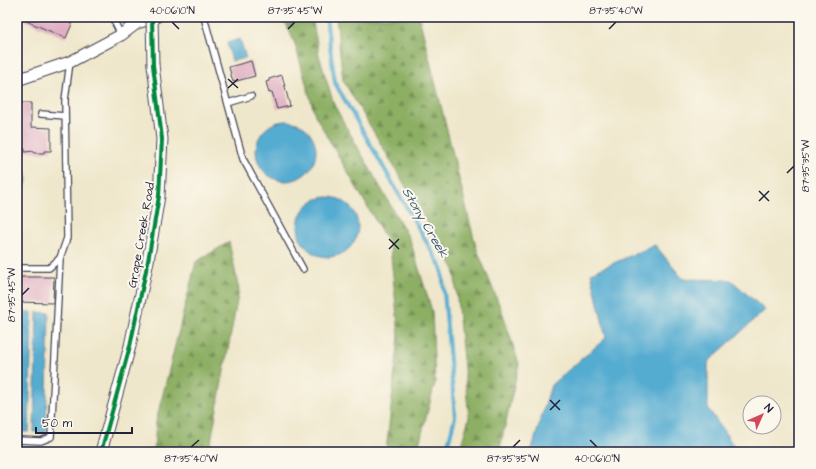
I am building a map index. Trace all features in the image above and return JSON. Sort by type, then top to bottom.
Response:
[{"type":"street","name":"Grape Creek Road","points":[[101,452],[130,346],[148,261],[159,196],[162,139],[153,65],[152,17]]},
{"type":"street","points":[[17,80],[70,62],[121,35],[137,23],[156,17]]},
{"type":"lane","points":[[112,17],[121,35]]},
{"type":"lane","points":[[204,17],[243,158],[303,269]]},
{"type":"lane","points":[[17,440],[41,441],[51,437],[60,258],[67,238],[65,100],[70,62]]},
{"type":"lane","points":[[228,103],[251,96]]},
{"type":"lane","points":[[41,114],[65,116]]},
{"type":"lane","points":[[17,268],[49,268],[60,258]]},
{"type":"green space","points":[[283,17],[312,17],[319,55],[334,105],[410,240],[432,311],[435,383],[417,452],[386,452],[399,336],[390,246],[315,115],[295,44]]},
{"type":"green space","points":[[336,17],[419,17],[476,247],[503,314],[519,364],[499,452],[459,452],[469,418],[454,268],[343,80]]},
{"type":"green space","points":[[229,242],[239,290],[209,452],[154,452],[156,422],[196,262]]},
{"type":"water","points":[[240,39],[246,58],[232,61],[227,43]]},
{"type":"water","points":[[280,121],[292,121],[303,126],[311,134],[316,145],[314,163],[303,176],[292,181],[280,181],[269,176],[261,168],[256,157],[256,145],[261,134],[269,126]]},
{"type":"water","points":[[17,162],[24,169],[27,182],[22,191],[17,194]]},
{"type":"water","points":[[322,197],[334,197],[345,202],[353,210],[358,221],[356,239],[345,252],[334,257],[322,257],[311,252],[303,244],[298,233],[298,221],[303,210],[311,202]]},
{"type":"water","points":[[655,245],[683,279],[731,280],[765,310],[708,362],[708,408],[733,445],[745,452],[531,452],[551,385],[606,338],[591,273]]},
{"type":"water","points":[[20,312],[32,312],[29,432],[17,432]]},
{"type":"water","points":[[37,312],[49,313],[46,433],[34,432]]},
{"type":"building","points":[[17,17],[75,17],[66,38]]},
{"type":"building","points":[[251,61],[255,76],[233,82],[229,67]]},
{"type":"building","points":[[282,75],[290,106],[277,109],[272,92],[269,93],[266,82],[269,81],[269,79]]},
{"type":"building","points":[[17,103],[31,103],[31,127],[51,128],[51,151],[34,153],[34,151],[25,152],[25,149],[18,149]]},
{"type":"building","points":[[17,277],[54,277],[53,303],[17,302]]},
{"type":"waterway","name":"Stony Creek","points":[[326,17],[335,83],[442,269],[455,417],[446,452]]},
{"type":"cycle path","points":[[101,452],[130,346],[148,261],[159,196],[162,139],[153,65],[152,17]]}]
